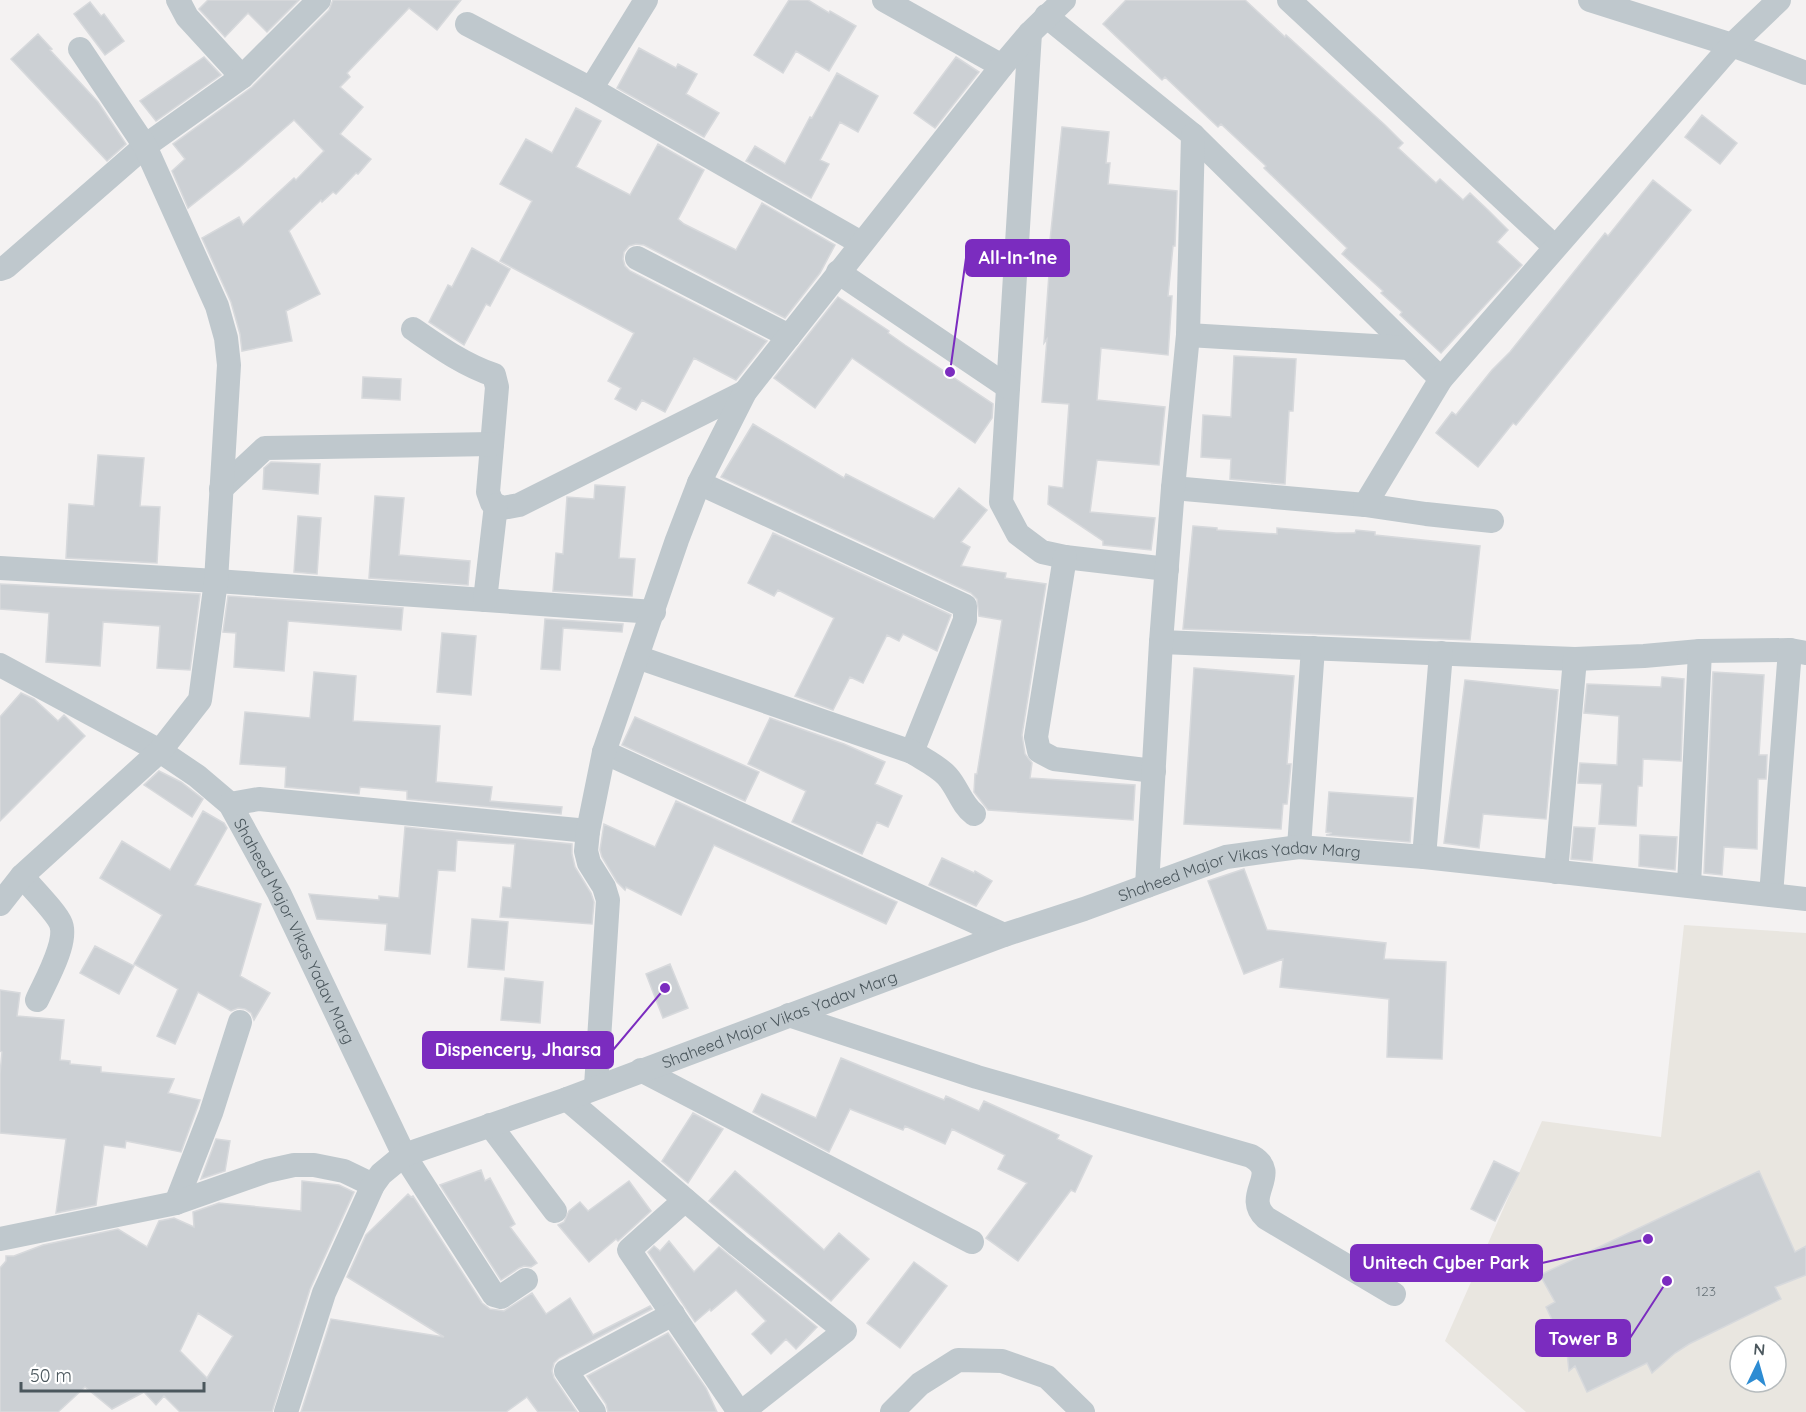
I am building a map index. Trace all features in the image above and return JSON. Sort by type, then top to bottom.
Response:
[{"type":"street","points":[[178,0],[187,16],[242,77]]},
{"type":"street","points":[[0,269],[6,267],[145,146],[242,77],[319,0]]},
{"type":"street","points":[[591,89],[646,0]]},
{"type":"street","points":[[884,0],[1002,66]]},
{"type":"street","points":[[1289,0],[1555,247]]},
{"type":"street","points":[[1590,0],[1732,45],[1806,73]]},
{"type":"street","points":[[1365,505],[1441,379],[1732,45],[1779,0]]},
{"type":"street","points":[[596,1086],[608,900],[604,887],[589,863],[586,852],[588,831],[604,752],[699,483],[745,392],[1002,66],[1051,11]]},
{"type":"street","points":[[1051,11],[1193,135],[1441,379]]},
{"type":"street","points":[[1051,11],[1008,387],[1001,502],[1018,534],[1042,552],[1065,557],[1167,569]]},
{"type":"street","points":[[467,24],[591,89],[861,243]]},
{"type":"street","points":[[0,904],[22,876],[160,751],[200,700],[216,580],[229,365],[226,338],[217,306],[145,146],[80,49]]},
{"type":"street","points":[[1147,886],[1161,642],[1188,335],[1193,135]]},
{"type":"street","points":[[637,258],[789,336]]},
{"type":"street","points":[[838,272],[1008,387]]},
{"type":"street","points":[[413,329],[445,352],[481,371],[494,375],[497,387],[488,492],[492,503],[502,508],[519,505],[745,392]]},
{"type":"street","points":[[1188,335],[1408,348]]},
{"type":"street","points":[[221,489],[265,448],[492,444]]},
{"type":"street","points":[[699,483],[965,606],[965,620],[912,752]]},
{"type":"street","points":[[1173,488],[1365,505],[1492,520]]},
{"type":"street","points":[[485,600],[496,505]]},
{"type":"street","points":[[1065,557],[1036,737],[1040,751],[1054,759],[1154,771]]},
{"type":"street","points":[[0,568],[216,580],[654,612]]},
{"type":"street","points":[[1161,642],[1575,658],[1644,656],[1700,651],[1798,652],[1771,895]]},
{"type":"street","points":[[1299,847],[1313,648]]},
{"type":"street","points":[[1689,885],[1700,651]]},
{"type":"street","points":[[1424,857],[1441,653]]},
{"type":"street","points":[[637,657],[912,752],[946,774],[958,790],[966,808],[974,814]]},
{"type":"street","points":[[1556,872],[1575,658]]},
{"type":"street","name":"Shaheed Major Vikas Yadav Marg","points":[[0,665],[160,751],[197,776],[230,804],[279,893],[404,1155],[567,1098],[1004,935],[1084,909],[1226,857],[1299,847],[1424,857],[1806,899]]},
{"type":"street","points":[[604,752],[1004,935]]},
{"type":"street","points":[[230,804],[259,799],[588,831]]},
{"type":"street","points":[[22,876],[61,922],[63,933],[61,945],[37,1000]]},
{"type":"street","points":[[789,1015],[977,1077],[1251,1156],[1260,1162],[1264,1170],[1257,1201],[1258,1210],[1266,1218],[1394,1294]]},
{"type":"street","points":[[176,1203],[211,1113],[240,1022]]},
{"type":"street","points":[[641,1070],[972,1242]]},
{"type":"street","points":[[567,1098],[738,1245],[845,1331],[740,1412],[629,1250],[685,1200]]},
{"type":"street","points":[[490,1125],[555,1212]]},
{"type":"street","points":[[286,1412],[324,1293],[373,1185],[381,1174],[404,1155],[494,1295],[501,1297],[526,1280]]},
{"type":"street","points":[[0,1239],[176,1203],[267,1171],[294,1165],[314,1165],[344,1171],[373,1185]]},
{"type":"street","points":[[594,1412],[566,1371],[672,1314]]},
{"type":"street","points":[[892,1412],[920,1384],[958,1360],[1002,1360],[1047,1377],[1083,1412]]},
{"type":"shaded area","points":[[1684,925],[1806,933],[1806,1412],[1526,1412],[1445,1341],[1542,1121],[1661,1137]]},
{"type":"building","points":[[208,0],[299,0],[267,32],[248,13],[225,37],[199,9]]},
{"type":"building","points":[[333,0],[461,0],[437,30],[409,8],[347,73],[350,77],[340,87],[363,107],[340,134],[371,159],[336,194],[333,192],[322,202],[321,200],[289,231],[320,294],[286,311],[292,341],[242,351],[231,302],[202,238],[239,217],[243,225],[294,178],[296,180],[324,151],[294,120],[188,208],[172,171],[185,159],[173,144],[252,87],[329,10]]},
{"type":"building","points":[[789,0],[808,0],[856,26],[829,71],[796,51],[783,73],[754,55]]},
{"type":"building","points":[[1126,0],[1245,0],[1385,125],[1403,143],[1398,148],[1436,183],[1440,179],[1463,200],[1470,193],[1488,210],[1508,230],[1497,242],[1522,265],[1441,353],[1400,315],[1402,312],[1381,293],[1383,291],[1342,254],[1347,248],[1264,168],[1266,166],[1221,124],[1218,127],[1165,77],[1162,80],[1103,24]]},
{"type":"building","points":[[90,2],[101,16],[104,14],[124,41],[105,55],[74,14]]},
{"type":"building","points":[[38,34],[98,102],[126,144],[107,161],[11,59]]},
{"type":"building","points":[[639,48],[676,68],[678,64],[697,74],[686,94],[719,113],[704,137],[617,88]]},
{"type":"building","points":[[204,57],[221,75],[156,121],[140,101]]},
{"type":"building","points":[[956,57],[979,72],[935,128],[914,113]]},
{"type":"building","points":[[837,73],[878,96],[858,132],[840,122],[820,160],[829,164],[811,198],[746,161],[755,146],[785,164]]},
{"type":"building","points":[[576,108],[601,121],[576,167],[630,195],[658,144],[704,170],[678,219],[684,224],[736,250],[762,203],[835,245],[820,273],[785,318],[644,245],[629,246],[624,252],[623,259],[630,271],[767,341],[736,380],[694,358],[665,412],[642,400],[636,410],[615,399],[621,388],[608,381],[634,333],[500,261],[532,201],[500,184],[526,139],[552,153]]},
{"type":"building","points":[[1702,115],[1737,143],[1720,164],[1685,137]]},
{"type":"building","points":[[1062,127],[1109,132],[1106,163],[1110,163],[1108,184],[1177,191],[1175,246],[1173,246],[1168,296],[1172,296],[1168,355],[1101,348],[1097,400],[1165,407],[1159,465],[1097,460],[1090,512],[1155,518],[1151,550],[1103,545],[1103,541],[1048,504],[1049,486],[1063,488],[1069,404],[1042,402],[1047,339],[1044,343],[1050,260],[1048,259]]},
{"type":"building","points":[[1653,180],[1691,210],[1516,425],[1513,423],[1478,467],[1436,433],[1452,412],[1456,415],[1492,370],[1510,352],[1605,233],[1608,236]]},
{"type":"building","points":[[472,248],[510,269],[490,306],[486,304],[464,345],[429,322],[448,285],[452,287]]},
{"type":"building","points":[[838,297],[993,404],[992,418],[975,443],[852,358],[815,408],[774,378]]},
{"type":"building","points":[[1234,356],[1296,359],[1293,411],[1289,411],[1285,484],[1230,479],[1231,459],[1201,457],[1203,415],[1231,417]]},
{"type":"building","points":[[363,377],[401,379],[400,400],[362,398]]},
{"type":"building","points":[[753,424],[844,478],[846,474],[934,519],[959,488],[987,510],[961,542],[970,547],[961,566],[1006,573],[1005,578],[1046,584],[1022,735],[1025,754],[1032,763],[1030,778],[1135,785],[1133,820],[988,810],[974,792],[975,774],[977,774],[1002,620],[979,616],[977,599],[971,593],[721,477]]},
{"type":"building","points":[[98,455],[144,458],[140,506],[160,507],[157,563],[66,558],[69,504],[94,506]]},
{"type":"building","points":[[271,462],[320,464],[318,494],[263,489],[264,468]]},
{"type":"building","points":[[595,485],[625,487],[619,558],[635,559],[632,596],[553,591],[556,553],[563,554],[567,497],[594,499]]},
{"type":"building","points":[[375,496],[404,498],[399,555],[470,561],[468,585],[369,578]]},
{"type":"building","points":[[298,516],[321,518],[317,574],[294,572]]},
{"type":"building","points":[[1193,526],[1277,534],[1277,528],[1336,533],[1355,533],[1356,530],[1375,532],[1375,535],[1480,546],[1470,640],[1183,629]]},
{"type":"building","points":[[773,533],[951,615],[937,651],[903,634],[899,641],[887,635],[863,683],[850,677],[833,710],[795,696],[834,618],[778,590],[774,596],[748,583]]},
{"type":"building","points":[[0,584],[200,594],[190,670],[157,668],[160,626],[103,622],[100,666],[46,662],[49,613],[0,609]]},
{"type":"building","points":[[228,596],[403,608],[401,630],[288,621],[284,671],[234,667],[236,633],[223,632]]},
{"type":"building","points":[[545,619],[623,624],[622,632],[563,628],[560,670],[541,669]]},
{"type":"building","points":[[442,633],[476,636],[471,695],[437,692]]},
{"type":"building","points":[[1194,668],[1294,676],[1287,764],[1291,764],[1287,804],[1283,804],[1281,829],[1184,824]]},
{"type":"building","points":[[314,672],[356,676],[353,721],[440,726],[436,782],[492,787],[490,801],[562,807],[561,814],[407,799],[407,791],[360,787],[359,794],[285,787],[286,767],[240,764],[245,712],[310,718]]},
{"type":"building","points":[[1713,672],[1764,675],[1759,755],[1767,755],[1766,779],[1758,779],[1757,849],[1724,847],[1722,875],[1704,873]]},
{"type":"building","points":[[1662,677],[1684,679],[1681,761],[1643,759],[1642,786],[1638,786],[1636,826],[1599,824],[1602,784],[1578,783],[1580,763],[1617,765],[1619,716],[1584,713],[1587,684],[1661,687]]},
{"type":"building","points":[[1465,680],[1558,690],[1546,819],[1483,814],[1479,848],[1444,843]]},
{"type":"building","points":[[21,693],[34,699],[58,721],[64,715],[85,736],[0,821],[0,717]]},
{"type":"building","points":[[635,717],[759,772],[745,801],[622,745]]},
{"type":"building","points":[[770,718],[844,744],[885,762],[875,784],[902,796],[888,827],[877,822],[862,854],[792,822],[806,791],[748,764]]},
{"type":"building","points":[[159,771],[181,782],[203,799],[192,817],[144,785]]},
{"type":"building","points":[[1329,792],[1413,798],[1410,842],[1326,835],[1332,833],[1326,832]]},
{"type":"building","points":[[676,801],[897,902],[886,924],[714,845],[681,915],[626,887],[625,890],[617,882],[602,857],[600,850],[604,824],[655,847]]},
{"type":"building","points":[[203,811],[224,823],[227,828],[195,885],[261,904],[240,976],[270,993],[254,1020],[251,1013],[245,1009],[238,1008],[231,1011],[198,992],[175,1044],[157,1036],[178,989],[134,964],[162,915],[100,878],[122,841],[170,870]]},
{"type":"building","points":[[405,827],[572,844],[575,867],[594,902],[592,924],[500,917],[503,887],[511,888],[515,844],[457,840],[455,871],[438,870],[430,954],[385,950],[387,924],[317,919],[309,894],[379,900],[379,896],[399,898]]},
{"type":"building","points":[[1574,827],[1595,828],[1592,861],[1571,859]]},
{"type":"building","points":[[1640,835],[1677,837],[1675,870],[1639,866]]},
{"type":"building","points":[[942,858],[974,873],[975,871],[992,881],[976,906],[929,885]]},
{"type":"building","points":[[1244,869],[1267,930],[1386,943],[1384,959],[1446,962],[1442,1059],[1387,1057],[1389,999],[1280,987],[1283,959],[1244,974],[1208,881]]},
{"type":"building","points":[[472,919],[508,922],[504,970],[468,967]]},
{"type":"building","points":[[95,946],[134,966],[119,994],[80,973]]},
{"type":"building","points":[[670,964],[688,1008],[663,1018],[646,974]]},
{"type":"building","points":[[505,978],[543,982],[540,1023],[501,1020]]},
{"type":"building","points":[[0,990],[20,993],[17,1016],[64,1020],[60,1060],[70,1061],[70,1064],[101,1067],[101,1072],[174,1079],[168,1093],[200,1100],[181,1152],[126,1141],[125,1148],[104,1145],[96,1205],[56,1213],[66,1139],[0,1133],[2,1052],[0,1051]]},
{"type":"building","points":[[841,1058],[944,1100],[946,1096],[979,1111],[984,1101],[1059,1135],[1057,1139],[1092,1156],[1075,1192],[1071,1190],[1018,1261],[986,1238],[1027,1183],[998,1169],[1005,1155],[952,1129],[945,1144],[905,1126],[903,1130],[850,1109],[829,1152],[753,1112],[762,1094],[816,1118]]},
{"type":"building","points":[[693,1113],[723,1129],[688,1183],[662,1161]]},
{"type":"building","points":[[216,1139],[230,1141],[225,1171],[201,1179]]},
{"type":"building","points":[[1494,1161],[1519,1173],[1495,1221],[1471,1209]]},
{"type":"building","points":[[481,1170],[485,1181],[490,1178],[515,1224],[510,1227],[537,1263],[531,1267],[519,1268],[501,1280],[440,1185]]},
{"type":"building","points":[[735,1171],[824,1250],[839,1233],[869,1259],[831,1301],[709,1201]]},
{"type":"building","points":[[1759,1171],[1795,1252],[1806,1246],[1806,1275],[1775,1287],[1781,1299],[1689,1344],[1652,1373],[1647,1363],[1587,1392],[1575,1366],[1569,1371],[1567,1352],[1546,1307],[1555,1302],[1540,1275]]},
{"type":"building","points":[[302,1181],[339,1185],[354,1192],[310,1289],[272,1412],[180,1412],[164,1396],[156,1405],[144,1392],[112,1409],[85,1387],[58,1412],[0,1412],[0,1268],[6,1261],[6,1256],[14,1256],[43,1245],[118,1229],[147,1247],[159,1221],[174,1218],[194,1227],[193,1212],[219,1203],[301,1211]],"holes":[[[198,1313],[233,1336],[207,1378],[180,1351]]]},
{"type":"building","points":[[629,1181],[651,1211],[618,1241],[616,1239],[589,1262],[558,1225],[564,1222],[569,1211],[580,1202],[588,1211]]},
{"type":"building","points":[[408,1194],[413,1196],[482,1303],[490,1309],[504,1311],[532,1293],[546,1314],[570,1298],[593,1335],[650,1306],[652,1309],[559,1358],[554,1363],[552,1371],[554,1378],[577,1412],[538,1412],[527,1397],[506,1412],[301,1412],[331,1319],[444,1337],[347,1277],[366,1235]]},
{"type":"building","points":[[669,1241],[694,1272],[719,1247],[817,1327],[796,1349],[786,1339],[771,1354],[752,1334],[766,1321],[736,1290],[695,1322],[648,1252],[654,1246],[660,1251]]},
{"type":"building","points":[[914,1262],[947,1286],[900,1348],[867,1323]]},
{"type":"building","points":[[668,1333],[706,1388],[717,1412],[608,1412],[606,1404],[587,1376]]},
{"type":"place","name":"All-In-1ne","points":[[950,372]]},
{"type":"place","name":"Dispencery, Jharsa","points":[[665,988]]},
{"type":"place","name":"Unitech Cyber Park","points":[[1648,1239]]},
{"type":"place","name":"Tower B","points":[[1667,1281]]}]
